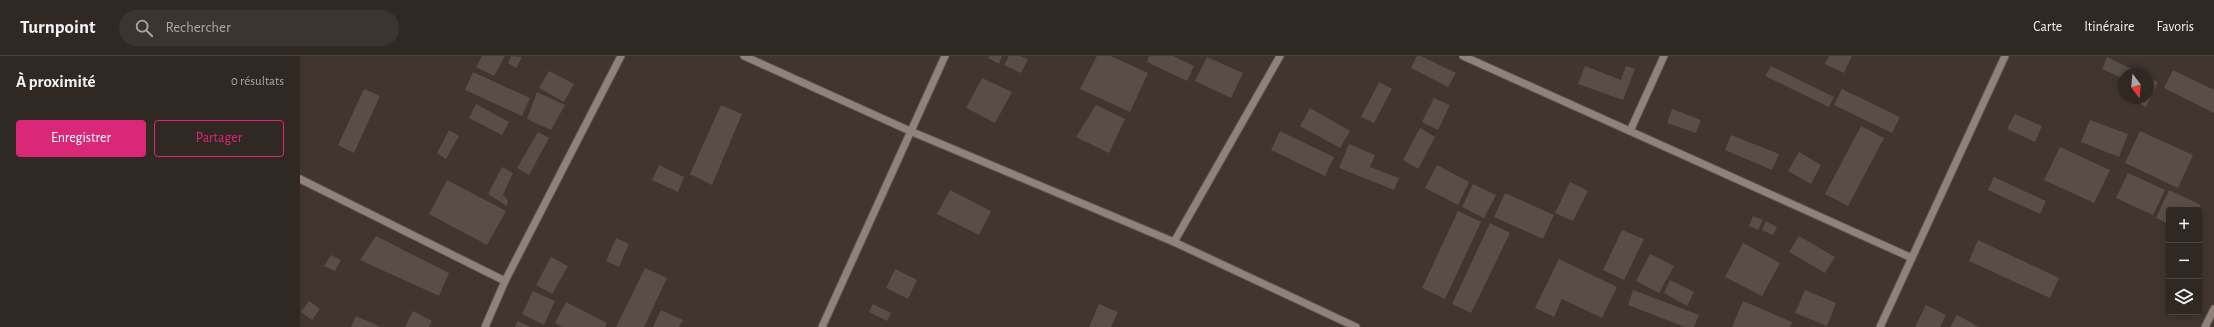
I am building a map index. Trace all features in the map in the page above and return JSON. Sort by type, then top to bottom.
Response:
[{"type":"street","points":[[485,327],[505,281],[621,56]]},
{"type":"street","points":[[744,56],[910,131],[1174,242],[1356,327]]},
{"type":"street","points":[[822,327],[945,56]]},
{"type":"street","points":[[1174,242],[1280,56]]},
{"type":"street","points":[[1463,56],[1912,258]]},
{"type":"street","points":[[1630,131],[1664,56]]},
{"type":"street","points":[[1880,327],[2005,56]]},
{"type":"street","points":[[300,179],[505,281]]},
{"type":"street","points":[[2205,327],[2214,309]]},
{"type":"building","points":[[482,56],[505,56],[494,76],[476,67]]},
{"type":"building","points":[[511,56],[522,57],[516,68],[508,63]]},
{"type":"building","points":[[989,56],[1002,56],[999,64],[988,58]]},
{"type":"building","points":[[1009,56],[1020,56],[1028,59],[1021,73],[1004,65]]},
{"type":"building","points":[[1097,56],[1111,56],[1148,73],[1130,112],[1080,89]]},
{"type":"building","points":[[1149,56],[1173,56],[1194,66],[1187,81],[1147,62]]},
{"type":"building","points":[[1417,56],[1421,56],[1456,73],[1448,87],[1411,68]]},
{"type":"building","points":[[1829,56],[1852,56],[1844,73],[1825,64]]},
{"type":"building","points":[[1207,57],[1243,73],[1231,98],[1195,81]]},
{"type":"building","points":[[2107,57],[2130,68],[2118,68],[2118,76],[2102,69]]},
{"type":"building","points":[[1585,66],[1621,80],[1626,66],[1635,69],[1623,100],[1578,84]]},
{"type":"building","points":[[1771,66],[1834,97],[1829,107],[1765,76]]},
{"type":"building","points":[[2173,70],[2214,90],[2214,113],[2164,88]]},
{"type":"building","points":[[549,71],[574,84],[564,102],[539,88]]},
{"type":"building","points":[[473,72],[530,98],[522,116],[465,90]]},
{"type":"building","points":[[982,78],[1012,92],[995,123],[966,108]]},
{"type":"building","points":[[2154,80],[2158,82],[2154,90]]},
{"type":"building","points":[[1379,82],[1392,89],[1374,123],[1361,117]]},
{"type":"building","points":[[364,89],[380,96],[354,153],[338,145]]},
{"type":"building","points":[[1842,89],[1900,117],[1892,133],[1834,105]]},
{"type":"building","points":[[537,92],[565,105],[551,130],[527,119]]},
{"type":"building","points":[[1434,98],[1450,105],[1438,130],[1422,122]]},
{"type":"building","points":[[476,104],[509,122],[502,135],[469,118]]},
{"type":"building","points":[[2140,104],[2147,104],[2146,107]]},
{"type":"building","points":[[721,105],[742,114],[712,185],[690,174]]},
{"type":"building","points":[[1096,105],[1125,119],[1109,153],[1076,137]]},
{"type":"building","points":[[1310,108],[1350,131],[1340,148],[1300,126]]},
{"type":"building","points":[[1672,109],[1701,120],[1696,133],[1667,123]]},
{"type":"building","points":[[2015,114],[2042,126],[2035,142],[2007,129]]},
{"type":"building","points":[[2090,120],[2128,134],[2119,157],[2081,142]]},
{"type":"building","points":[[1861,126],[1884,138],[1848,206],[1825,194]]},
{"type":"building","points":[[1420,128],[1435,137],[1418,169],[1403,160]]},
{"type":"building","points":[[449,130],[459,136],[446,159],[437,153]]},
{"type":"building","points":[[1280,131],[1334,157],[1325,176],[1271,150]]},
{"type":"building","points":[[2140,131],[2193,155],[2178,188],[2125,163]]},
{"type":"building","points":[[538,132],[549,138],[529,175],[517,168]]},
{"type":"building","points":[[1731,135],[1779,154],[1772,170],[1725,150]]},
{"type":"building","points":[[1349,144],[1375,155],[1370,167],[1399,178],[1394,190],[1339,168]]},
{"type":"building","points":[[2060,147],[2110,170],[2094,203],[2044,180]]},
{"type":"building","points":[[1799,152],[1821,165],[1811,184],[1788,171]]},
{"type":"building","points":[[659,165],[684,177],[678,192],[652,180]]},
{"type":"building","points":[[1437,165],[1469,182],[1458,205],[1425,188]]},
{"type":"building","points":[[502,167],[513,173],[503,195],[508,201],[507,206],[488,194]]},
{"type":"building","points":[[2128,173],[2165,190],[2153,215],[2116,198]]},
{"type":"building","points":[[1994,177],[2046,201],[2040,214],[1988,190]]},
{"type":"building","points":[[447,180],[506,211],[487,245],[429,214]]},
{"type":"building","points":[[1570,182],[1588,191],[1573,221],[1555,213]]},
{"type":"building","points":[[1473,184],[1496,195],[1484,218],[1462,207]]},
{"type":"building","points":[[950,190],[991,211],[979,235],[937,214]]},
{"type":"building","points":[[2169,190],[2201,205],[2200,207],[2166,207],[2166,223],[2156,218]]},
{"type":"building","points":[[1505,193],[1554,215],[1543,239],[1494,217]]},
{"type":"building","points":[[1458,211],[1481,222],[1445,299],[1422,288]]},
{"type":"building","points":[[1753,216],[1763,220],[1758,230],[1749,226]]},
{"type":"building","points":[[1766,221],[1777,227],[1773,235],[1762,230]]},
{"type":"building","points":[[1490,223],[1510,233],[1471,313],[1452,304]]},
{"type":"building","points":[[1622,230],[1644,239],[1624,280],[1603,270]]},
{"type":"building","points":[[376,236],[449,273],[439,296],[360,260]]},
{"type":"building","points":[[1799,236],[1835,257],[1825,273],[1789,252]]},
{"type":"building","points":[[616,238],[629,244],[619,267],[606,261]]},
{"type":"building","points":[[1978,240],[2059,278],[2050,298],[1969,261]]},
{"type":"building","points":[[1743,243],[1780,263],[1762,296],[1725,277]]},
{"type":"building","points":[[1650,254],[1674,266],[1659,293],[1636,281]]},
{"type":"building","points":[[331,255],[341,260],[335,271],[324,266]]},
{"type":"building","points":[[551,257],[568,266],[552,294],[536,285]]},
{"type":"building","points":[[1559,259],[1617,287],[1602,318],[1562,299],[1554,317],[1535,308]]},
{"type":"building","points":[[645,268],[667,278],[644,327],[616,327]]},
{"type":"building","points":[[895,269],[917,280],[908,299],[886,288]]},
{"type":"building","points":[[1670,280],[1694,292],[1687,306],[1664,293]]},
{"type":"building","points":[[1633,290],[1699,315],[1694,327],[1685,327],[1628,305]]},
{"type":"building","points":[[1805,290],[1836,303],[1827,326],[1795,313]]},
{"type":"building","points":[[533,291],[555,301],[544,325],[522,314]]},
{"type":"building","points":[[309,301],[320,309],[312,320],[301,312]]},
{"type":"building","points":[[1743,301],[1792,322],[1790,327],[1732,327]]},
{"type":"building","points":[[566,302],[607,323],[605,327],[563,327],[555,323]]},
{"type":"building","points":[[873,304],[891,313],[887,321],[869,312]]},
{"type":"building","points":[[1099,304],[1118,312],[1111,327],[1089,327]]},
{"type":"building","points":[[1926,305],[1946,315],[1940,327],[1915,327]]},
{"type":"building","points":[[661,310],[683,320],[679,327],[653,327]]},
{"type":"building","points":[[413,311],[432,321],[429,327],[405,327]]},
{"type":"building","points":[[1957,315],[1979,327],[1950,327]]},
{"type":"building","points":[[356,316],[381,327],[351,327]]},
{"type":"building","points":[[518,321],[531,327],[515,327]]}]
